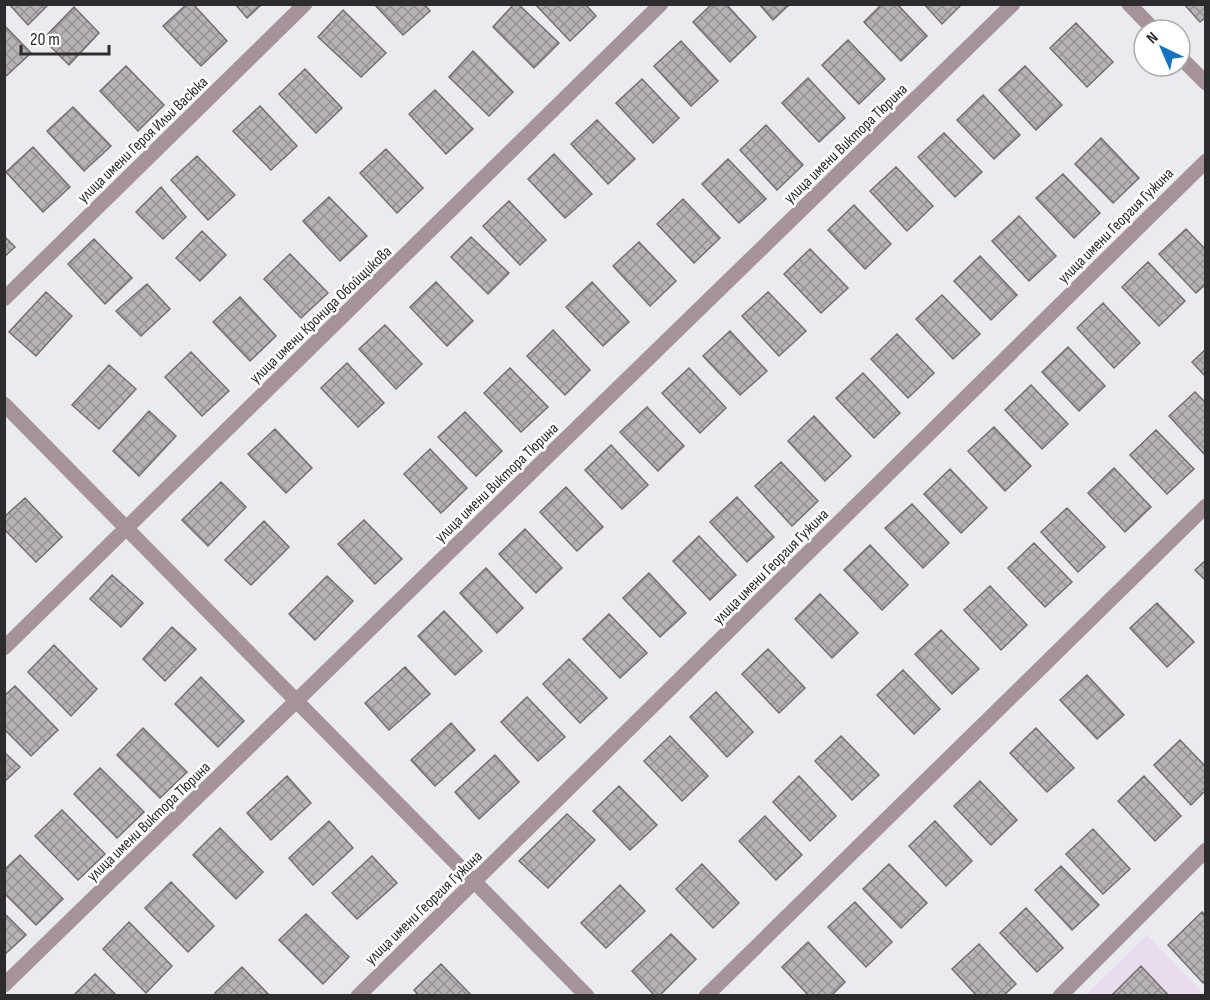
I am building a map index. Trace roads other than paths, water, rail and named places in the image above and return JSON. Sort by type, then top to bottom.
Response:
[{"type":"street","name":"улица имени Героя Ильи Васюка","points":[[4,299],[305,4]]},
{"type":"street","name":"улица имени Кронида Обойщикова","points":[[4,648],[661,4]]},
{"type":"street","name":"улица имени Виктора Тюрина","points":[[4,985],[1013,4]]},
{"type":"street","points":[[1129,4],[1142,18]]},
{"type":"street","points":[[1192,69],[1206,83]]},
{"type":"street","name":"улица имени Георгия Гужина","points":[[358,996],[1206,161]]},
{"type":"street","points":[[4,404],[587,996]]},
{"type":"street","points":[[706,996],[1206,506]]},
{"type":"street","points":[[1060,996],[1206,850]]}]
